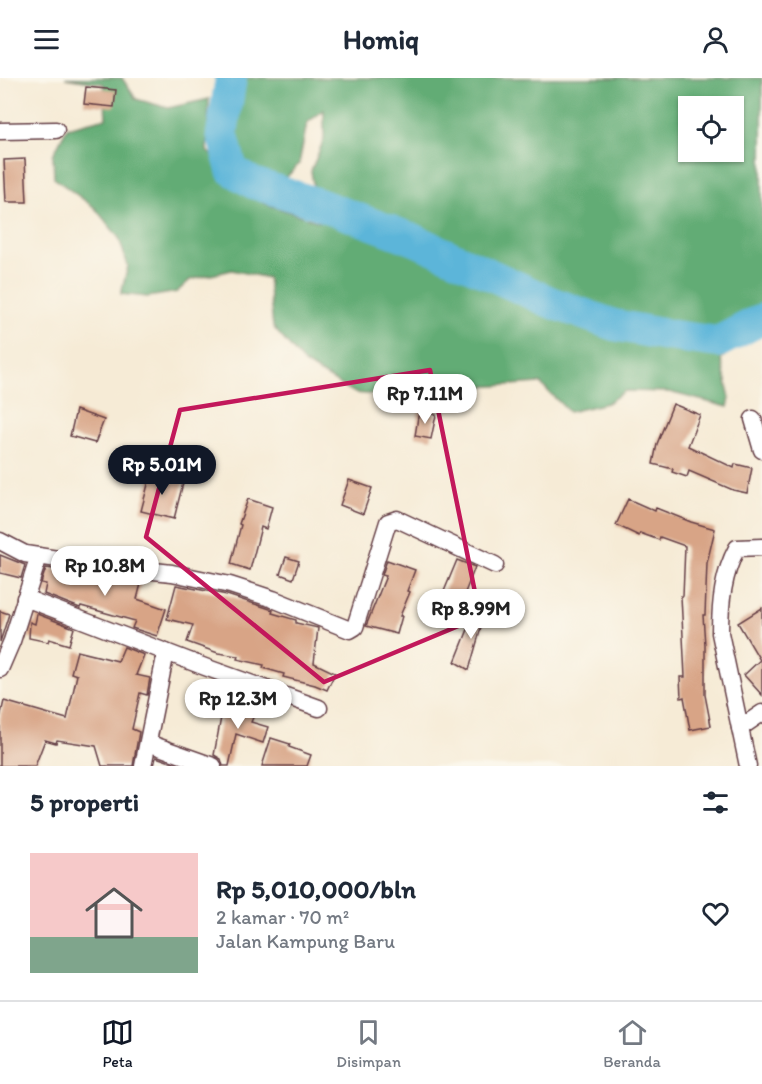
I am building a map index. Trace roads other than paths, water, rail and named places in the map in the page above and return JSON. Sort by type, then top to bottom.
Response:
[{"type":"street","points":[[0,131],[56,130]]},
{"type":"street","points":[[753,419],[762,450]]},
{"type":"street","points":[[0,541],[16,551],[39,556],[172,573],[230,585],[273,599],[350,630],[355,627],[388,522],[391,520],[396,519],[495,565]]},
{"type":"street","points":[[753,762],[740,728],[720,633],[722,596],[730,560],[737,548],[762,547]]},
{"type":"street","points":[[0,669],[39,556]]},
{"type":"street","points":[[25,598],[319,708]]},
{"type":"street","points":[[143,766],[166,652]]},
{"type":"street","points":[[740,728],[762,712]]},
{"type":"street","points":[[148,743],[213,766]]},
{"type":"waterway","points":[[231,78],[222,133],[232,170],[253,183],[319,204],[415,240],[550,302],[614,325],[718,342],[762,319]]}]
